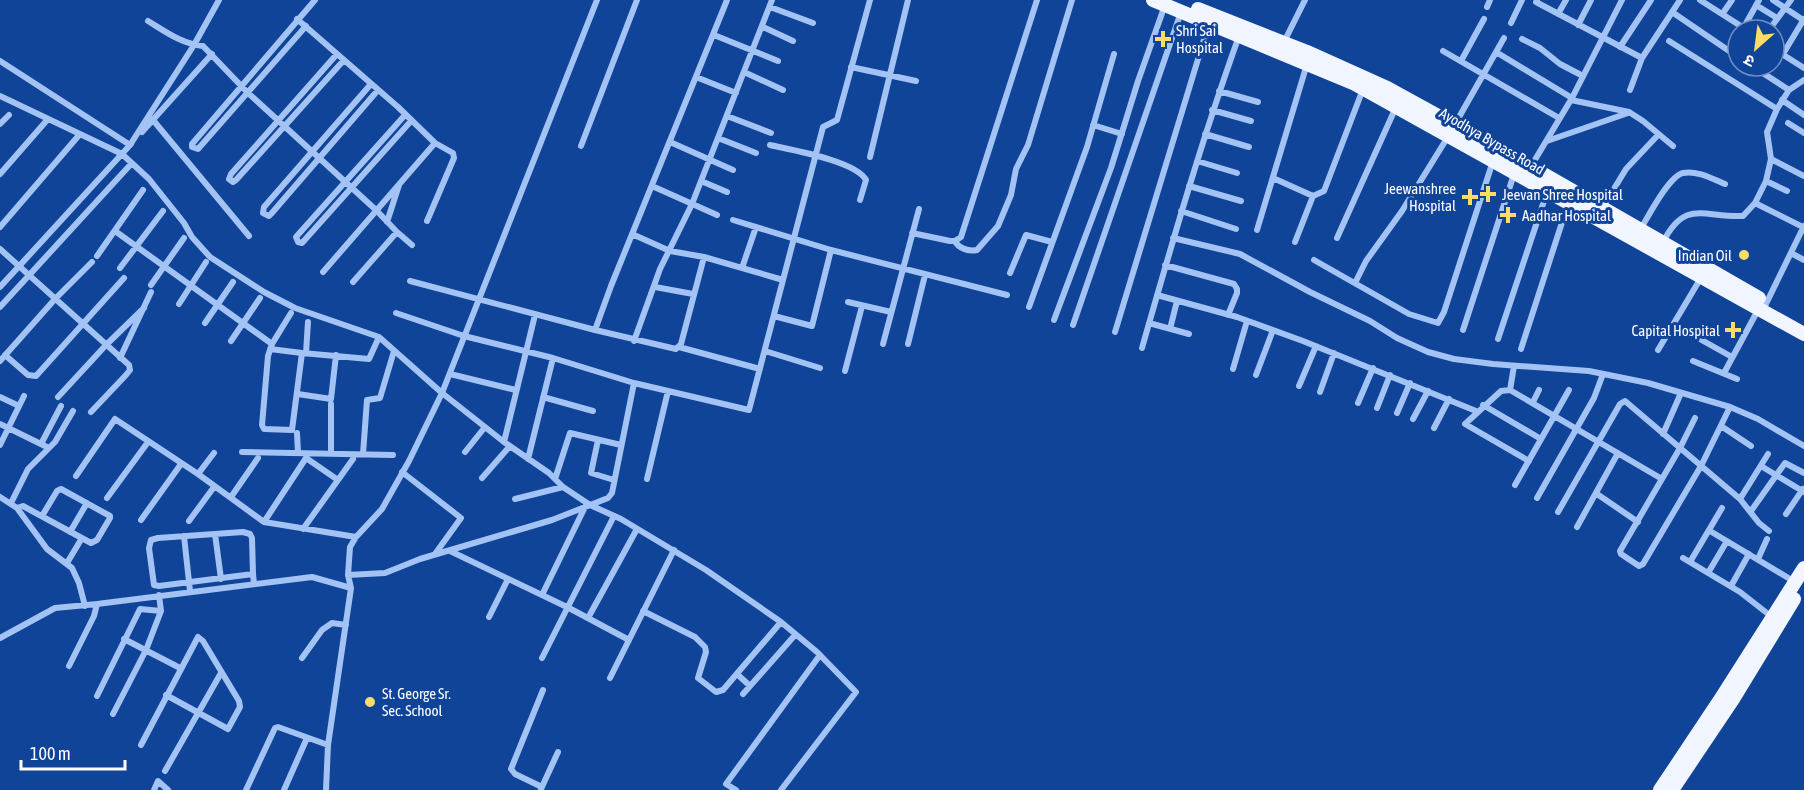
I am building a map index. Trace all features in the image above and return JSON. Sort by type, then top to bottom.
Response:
[{"type":"main road","name":"Ayodhya Bypass Road","points":[[1171,4],[1240,31],[1363,88],[1396,107],[1452,129],[1494,161],[1524,173],[1547,192],[1570,197]]},
{"type":"main road","name":"Ayodhya Bypass Road","points":[[1240,31],[1284,43],[1388,88],[1524,173],[1763,305],[1804,324]]},
{"type":"main road","name":"Ayodhya Bypass Road","points":[[1599,214],[1663,242],[1705,272]]},
{"type":"main road","name":"Ayodhya Bypass Road","points":[[1763,305],[1804,334]]},
{"type":"main road","points":[[1672,790],[1733,699],[1800,582],[1804,568]]},
{"type":"main road","points":[[1660,790],[1772,618],[1800,582]]},
{"type":"street","points":[[130,145],[194,45],[219,0]]},
{"type":"street","points":[[306,26],[198,149],[192,147],[192,144],[315,0]]},
{"type":"street","points":[[326,790],[328,746],[351,588],[348,575],[350,547],[356,537],[382,509],[442,393],[597,0]]},
{"type":"street","points":[[580,146],[637,0]]},
{"type":"street","points":[[595,330],[727,0]]},
{"type":"street","points":[[396,313],[464,336],[553,358],[634,383],[749,410],[823,128],[837,120],[870,0]]},
{"type":"street","points":[[870,157],[908,0]]},
{"type":"street","points":[[955,241],[961,237],[1037,0]]},
{"type":"street","points":[[912,233],[955,241],[960,247],[972,251],[977,250],[998,226],[1011,195],[1016,169],[1028,145],[1072,0]]},
{"type":"street","points":[[1284,43],[1305,0]]},
{"type":"street","points":[[1487,7],[1490,0]]},
{"type":"street","points":[[1537,0],[1536,2],[1642,58]]},
{"type":"street","points":[[1558,14],[1566,0]]},
{"type":"street","points":[[1578,25],[1592,0]]},
{"type":"street","points":[[1463,330],[1524,173],[1571,99],[1622,0]]},
{"type":"street","points":[[1620,47],[1651,0]]},
{"type":"street","points":[[1630,90],[1642,58],[1680,0]]},
{"type":"street","points":[[1701,0],[1730,18]]},
{"type":"street","points":[[1723,13],[1732,0]]},
{"type":"street","points":[[1773,0],[1804,20],[1786,49]]},
{"type":"street","points":[[1751,18],[1758,2],[1777,18],[1791,0]]},
{"type":"street","points":[[1511,23],[1519,1]]},
{"type":"street","points":[[634,341],[660,269],[692,204],[771,4],[813,23]]},
{"type":"street","points":[[1054,320],[1171,4]]},
{"type":"street","points":[[1073,326],[1171,4]]},
{"type":"street","points":[[1672,12],[1726,49]]},
{"type":"street","points":[[297,19],[435,143],[453,153],[454,158],[427,221]]},
{"type":"street","points":[[1115,332],[1211,19]]},
{"type":"street","points":[[1461,61],[1484,20]]},
{"type":"street","points":[[148,21],[176,38],[203,46],[247,92],[412,244]]},
{"type":"street","points":[[763,27],[793,41]]},
{"type":"street","points":[[1142,348],[1212,110],[1240,31]]},
{"type":"street","points":[[714,35],[778,61]]},
{"type":"street","points":[[1356,283],[1366,261],[1402,211],[1504,38]]},
{"type":"street","points":[[1521,39],[1540,48],[1560,64],[1583,76]]},
{"type":"street","points":[[1669,41],[1777,109]]},
{"type":"street","points":[[1443,51],[1559,118]]},
{"type":"street","points":[[1496,52],[1571,99],[1629,112],[1672,146]]},
{"type":"street","points":[[0,287],[212,54]]},
{"type":"street","points":[[338,54],[229,179],[233,182],[236,180],[344,60]]},
{"type":"street","points":[[1029,307],[1093,125],[1114,54]]},
{"type":"street","points":[[1786,56],[1804,67]]},
{"type":"street","points":[[0,61],[130,145]]},
{"type":"street","points":[[1257,230],[1308,64]]},
{"type":"street","points":[[851,67],[916,81]]},
{"type":"street","points":[[744,72],[783,90]]},
{"type":"street","points":[[696,77],[736,93]]},
{"type":"street","points":[[1770,78],[1789,90]]},
{"type":"street","points":[[1663,242],[1682,216],[1695,212],[1743,216],[1755,203],[1766,181],[1772,159],[1767,132],[1777,109],[1789,90],[1804,80]]},
{"type":"street","points":[[371,84],[264,207],[263,213],[269,216],[272,214],[378,90]]},
{"type":"street","points":[[1295,242],[1313,196],[1324,191],[1363,88]]},
{"type":"street","points":[[1219,91],[1258,102]]},
{"type":"street","points":[[0,96],[122,154],[149,179],[192,237],[210,257],[264,292],[295,308],[378,337],[442,393],[588,506],[614,516],[674,550],[781,622],[820,656],[856,692],[781,790]]},
{"type":"street","points":[[1782,100],[1804,115]]},
{"type":"street","points":[[1337,238],[1396,107]]},
{"type":"street","points":[[1212,110],[1251,121]]},
{"type":"street","points":[[1546,141],[1606,122],[1629,112]]},
{"type":"street","points":[[0,124],[9,115]]},
{"type":"street","points":[[405,115],[349,185],[302,243],[298,242],[296,237],[349,185],[411,121]]},
{"type":"street","points":[[727,116],[771,133]]},
{"type":"street","points":[[0,174],[48,119]]},
{"type":"street","points":[[153,120],[249,236]]},
{"type":"street","points":[[1788,123],[1804,133]]},
{"type":"street","points":[[1093,125],[1122,134]]},
{"type":"street","points":[[0,227],[80,134]]},
{"type":"street","points":[[1205,134],[1249,147]]},
{"type":"street","points":[[1599,214],[1626,169],[1658,135]]},
{"type":"street","points":[[718,138],[756,153]]},
{"type":"street","points":[[670,142],[733,170]]},
{"type":"street","points":[[323,272],[435,143]]},
{"type":"street","points":[[770,145],[817,155],[855,169],[865,176],[866,183],[861,200]]},
{"type":"street","points":[[1772,159],[1804,176]]},
{"type":"street","points":[[1197,161],[1237,173]]},
{"type":"street","points":[[1314,260],[1409,314],[1437,323],[1444,312],[1494,161]]},
{"type":"street","points":[[0,307],[131,164]]},
{"type":"street","points":[[1640,230],[1667,187],[1679,174],[1687,172],[1725,184]]},
{"type":"street","points":[[1273,178],[1313,196]]},
{"type":"street","points":[[701,181],[727,192]]},
{"type":"street","points":[[1766,181],[1787,191]]},
{"type":"street","points":[[387,222],[399,184]]},
{"type":"street","points":[[652,186],[717,215]]},
{"type":"street","points":[[1189,186],[1241,201]]},
{"type":"street","points":[[98,256],[143,190]]},
{"type":"street","points":[[1498,339],[1547,192]]},
{"type":"street","points":[[1521,349],[1570,197]]},
{"type":"street","points":[[1724,373],[1804,226],[1755,203]]},
{"type":"street","points":[[883,344],[919,209]]},
{"type":"street","points":[[120,268],[163,211]]},
{"type":"street","points":[[1181,211],[1236,229]]},
{"type":"street","points":[[733,220],[831,250],[1007,295]]},
{"type":"street","points":[[742,268],[756,227]]},
{"type":"street","points":[[115,231],[243,323],[271,346],[304,353],[369,360],[378,337]]},
{"type":"street","points":[[353,282],[397,232]]},
{"type":"street","points":[[632,234],[669,251],[704,257],[783,280]]},
{"type":"street","points":[[1010,273],[1026,235],[1052,242]]},
{"type":"street","points":[[1173,237],[1240,254],[1370,321],[1397,338],[1428,352],[1454,359],[1603,374],[1648,383],[1730,407],[1758,419],[1804,446]]},
{"type":"street","points":[[120,358],[151,289],[183,238]]},
{"type":"street","points":[[0,249],[129,365],[130,370],[91,412]]},
{"type":"street","points":[[774,316],[812,326],[831,250]]},
{"type":"street","points":[[1791,252],[1804,260]]},
{"type":"street","points":[[679,347],[704,257]]},
{"type":"street","points":[[0,361],[55,299],[92,262]]},
{"type":"street","points":[[179,303],[206,262]]},
{"type":"street","points":[[1166,265],[1234,284],[1237,292],[1228,315]]},
{"type":"street","points":[[1658,350],[1705,272]]},
{"type":"street","points":[[908,344],[925,275]]},
{"type":"street","points":[[5,355],[28,375],[36,376],[124,278]]},
{"type":"street","points":[[410,281],[634,341],[676,349],[679,347],[760,369]]},
{"type":"street","points":[[205,322],[233,282]]},
{"type":"street","points":[[655,287],[693,294]]},
{"type":"street","points":[[1157,296],[1273,330],[1476,411]]},
{"type":"street","points":[[231,341],[260,298]]},
{"type":"street","points":[[1170,329],[1177,301]]},
{"type":"street","points":[[848,302],[891,312]]},
{"type":"street","points":[[844,371],[862,306]]},
{"type":"street","points":[[58,397],[144,308]]},
{"type":"street","points":[[291,313],[271,346],[262,428],[292,430],[308,322]]},
{"type":"street","points":[[482,478],[507,444],[516,390],[535,315]]},
{"type":"street","points":[[1233,369],[1246,321]]},
{"type":"street","points":[[1149,323],[1189,334]]},
{"type":"street","points":[[1256,375],[1273,330]]},
{"type":"street","points":[[1698,338],[1732,357]]},
{"type":"street","points":[[1299,386],[1316,346]]},
{"type":"street","points":[[363,454],[367,400],[380,398],[394,351]]},
{"type":"street","points":[[765,351],[820,368]]},
{"type":"street","points":[[1320,392],[1334,353]]},
{"type":"street","points":[[298,394],[331,399],[336,355]]},
{"type":"street","points":[[528,459],[553,358]]},
{"type":"street","points":[[1694,361],[1737,379]]},
{"type":"street","points":[[1510,390],[1514,366]]},
{"type":"street","points":[[1359,403],[1373,368]]},
{"type":"street","points":[[450,374],[516,390]]},
{"type":"street","points":[[1537,498],[1578,429],[1598,390],[1603,374]]},
{"type":"street","points":[[1377,408],[1390,375]]},
{"type":"street","points":[[348,575],[385,573],[449,550],[552,520],[608,498],[612,493],[634,383]]},
{"type":"street","points":[[1397,413],[1410,383]]},
{"type":"street","points":[[1529,461],[1465,424],[1476,411],[1501,391],[1510,390],[1533,402],[1662,479]]},
{"type":"street","points":[[1533,402],[1539,390]]},
{"type":"street","points":[[1515,485],[1569,390]]},
{"type":"street","points":[[647,478],[668,391]]},
{"type":"street","points":[[1413,419],[1428,391]]},
{"type":"street","points":[[1663,434],[1681,393]]},
{"type":"street","points":[[0,445],[24,396]]},
{"type":"street","points":[[543,397],[593,411]]},
{"type":"street","points":[[0,398],[19,406]]},
{"type":"street","points":[[1434,428],[1449,399]]},
{"type":"street","points":[[1558,512],[1623,401],[1740,499],[1759,523],[1769,531]]},
{"type":"street","points":[[331,453],[332,404]]},
{"type":"street","points":[[1483,405],[1541,438]]},
{"type":"street","points":[[42,444],[61,406]]},
{"type":"street","points":[[1695,418],[1619,553],[1641,566],[1701,466],[1730,407]]},
{"type":"street","points":[[14,505],[28,468],[55,442],[73,411]]},
{"type":"street","points":[[76,476],[115,419],[198,474],[264,522],[356,537]]},
{"type":"street","points":[[0,424],[49,448]]},
{"type":"street","points":[[1721,426],[1751,446]]},
{"type":"street","points":[[465,452],[485,427]]},
{"type":"street","points":[[297,433],[298,453]]},
{"type":"street","points":[[555,479],[570,433],[621,445]]},
{"type":"street","points":[[598,440],[591,473],[614,480]]},
{"type":"street","points":[[107,498],[148,442]]},
{"type":"street","points":[[242,452],[393,454]]},
{"type":"street","points":[[198,474],[214,453]]},
{"type":"street","points":[[1578,527],[1618,453]]},
{"type":"street","points":[[1740,499],[1768,454]]},
{"type":"street","points":[[231,497],[258,458]]},
{"type":"street","points":[[264,522],[306,458],[338,480]]},
{"type":"street","points":[[303,529],[353,459]]},
{"type":"street","points":[[1751,511],[1787,463],[1804,473]]},
{"type":"street","points":[[141,520],[181,464]]},
{"type":"street","points":[[1761,466],[1803,490],[1786,514]]},
{"type":"street","points":[[402,472],[461,518],[435,555]]},
{"type":"street","points":[[189,521],[214,487]]},
{"type":"street","points":[[514,499],[563,487]]},
{"type":"street","points":[[14,505],[23,506],[91,543],[94,543],[110,518],[63,489],[58,489],[42,516]]},
{"type":"street","points":[[1597,494],[1638,522]]},
{"type":"street","points":[[0,497],[14,505],[47,549],[76,573],[85,606]]},
{"type":"street","points":[[70,532],[87,503]]},
{"type":"street","points":[[542,595],[588,506]]},
{"type":"street","points":[[1690,562],[1722,508]]},
{"type":"street","points":[[542,657],[614,516]]},
{"type":"street","points":[[588,618],[637,529]]},
{"type":"street","points":[[1710,531],[1800,582]]},
{"type":"street","points":[[253,574],[189,583],[154,585],[149,548],[151,540],[243,532],[250,534],[254,584]]},
{"type":"street","points":[[215,534],[221,579]]},
{"type":"street","points":[[184,536],[190,591]]},
{"type":"street","points":[[67,564],[82,538]]},
{"type":"street","points":[[1758,559],[1767,539]]},
{"type":"street","points":[[1708,573],[1727,541]]},
{"type":"street","points":[[449,550],[629,640]]},
{"type":"street","points":[[610,678],[674,550]]},
{"type":"street","points":[[1731,586],[1749,554]]},
{"type":"street","points":[[1683,558],[1731,586],[1772,618]]},
{"type":"street","points":[[0,638],[54,608],[312,577],[351,588]]},
{"type":"street","points":[[489,617],[508,579]]},
{"type":"street","points":[[113,714],[146,650],[161,611],[159,595]]},
{"type":"street","points":[[69,666],[94,616],[97,604]]},
{"type":"street","points":[[96,696],[140,609],[161,611]]},
{"type":"street","points":[[643,611],[695,636],[702,642],[706,652],[698,678],[700,682],[716,692],[719,692],[736,674],[781,622]]},
{"type":"street","points":[[302,658],[322,630],[332,623],[346,625]]},
{"type":"street","points":[[743,694],[795,635]]},
{"type":"street","points":[[141,745],[166,695],[180,668],[198,637],[203,640],[240,704],[240,710],[228,729],[166,695]]},
{"type":"street","points":[[124,639],[180,668]]},
{"type":"street","points":[[736,790],[726,784],[820,656]]},
{"type":"street","points":[[165,771],[221,674]]},
{"type":"street","points":[[736,674],[750,686]]},
{"type":"street","points":[[543,690],[511,769],[515,774],[541,789],[558,752]]},
{"type":"street","points":[[246,790],[274,728],[278,727],[328,746]]},
{"type":"street","points":[[284,790],[307,738]]},
{"type":"street","points":[[154,790],[158,781],[168,790]]},
{"type":"place","name":"Shri Sai Hospital","points":[[1163,39]]},
{"type":"place","name":"Jeevan Shree Hospital","points":[[1488,194]]},
{"type":"place","name":"Jeewanshree Hospital","points":[[1470,197]]},
{"type":"place","name":"Aadhar Hospital","points":[[1508,215]]},
{"type":"place","name":"Indian Oil","points":[[1744,255]]},
{"type":"place","name":"Capital Hospital","points":[[1733,330]]},
{"type":"place","name":"St. George Sr. Sec. School","points":[[370,702]]}]
